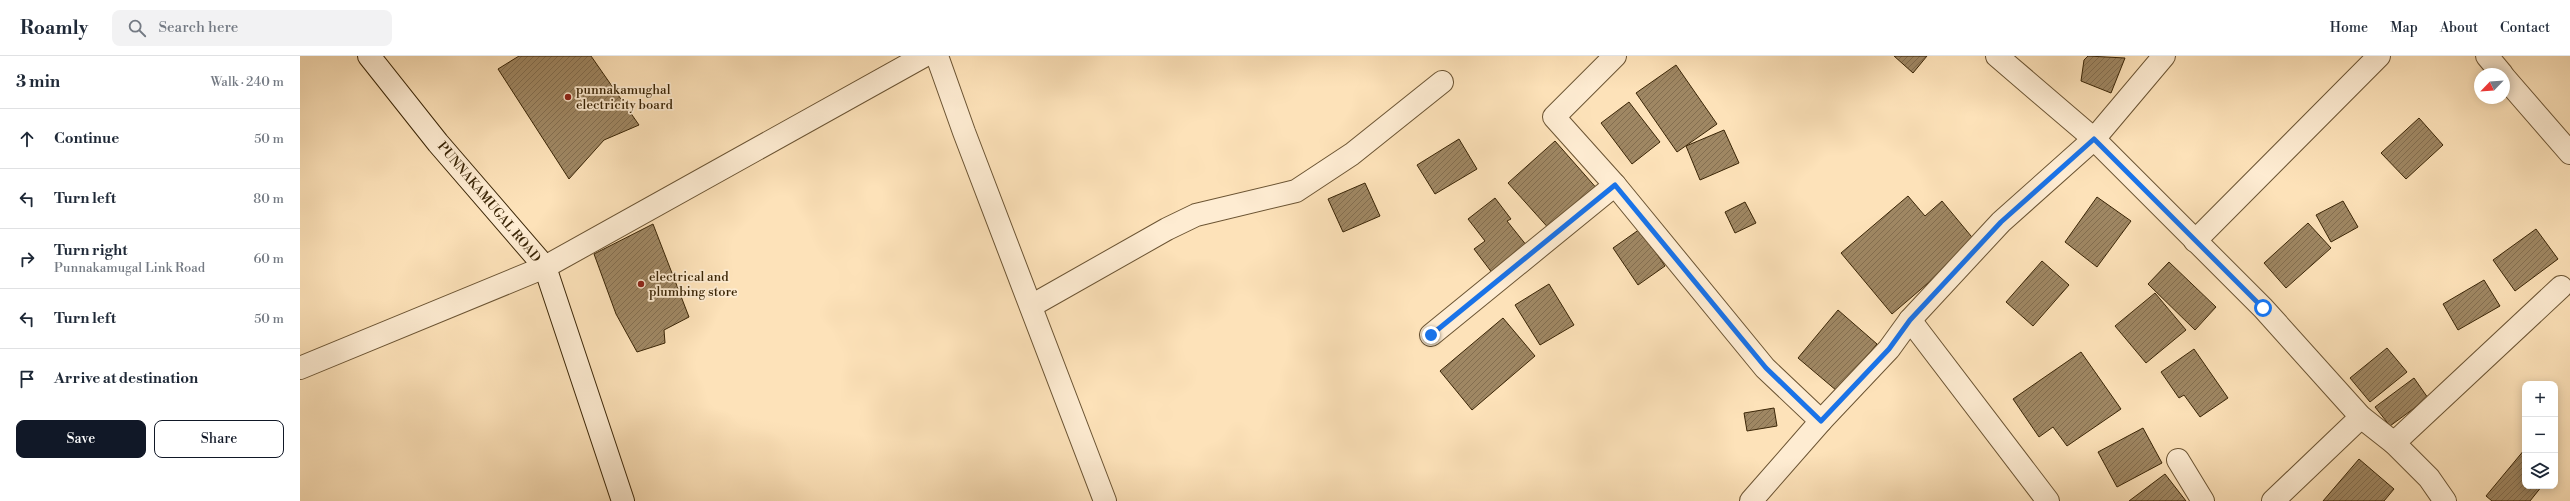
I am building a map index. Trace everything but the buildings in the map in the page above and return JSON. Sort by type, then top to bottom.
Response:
[{"type":"street","name":"PUNNAKAMUGAL ROAD","points":[[369,56],[438,143],[544,267],[623,501]]},
{"type":"street","points":[[300,368],[544,267],[924,56]]},
{"type":"street","points":[[937,56],[964,132],[1105,501]]},
{"type":"street","points":[[1615,56],[1554,117],[1615,185],[1766,368],[1821,421]]},
{"type":"street","points":[[1997,56],[2094,139],[2263,308],[2361,417],[2394,443],[2429,478],[2445,501]]},
{"type":"street","points":[[1751,501],[1821,421],[1889,349],[1910,320],[2001,222],[2094,139],[2164,56]]},
{"type":"street","points":[[2195,241],[2379,56]]},
{"type":"street","points":[[2487,56],[2497,68]]},
{"type":"street","points":[[1031,306],[1167,228],[1196,215],[1296,191],[1352,154],[1442,82]]},
{"type":"street","points":[[2510,84],[2570,153]]},
{"type":"street","points":[[1431,335],[1615,185]]},
{"type":"street","points":[[2394,443],[2560,287]]},
{"type":"street","points":[[1910,320],[2048,501]]},
{"type":"street","points":[[2273,501],[2361,417]]},
{"type":"street","points":[[2178,460],[2204,501]]},
{"type":"place","name":"punnakamughal electricity board","points":[[568,97]]},
{"type":"place","name":"electrical and plumbing store","points":[[641,284]]},
{"type":"route","points":[[1431,335],[1615,185],[1766,368],[1821,421],[1889,349],[1910,320],[2001,222],[2094,139],[2263,308]]}]
